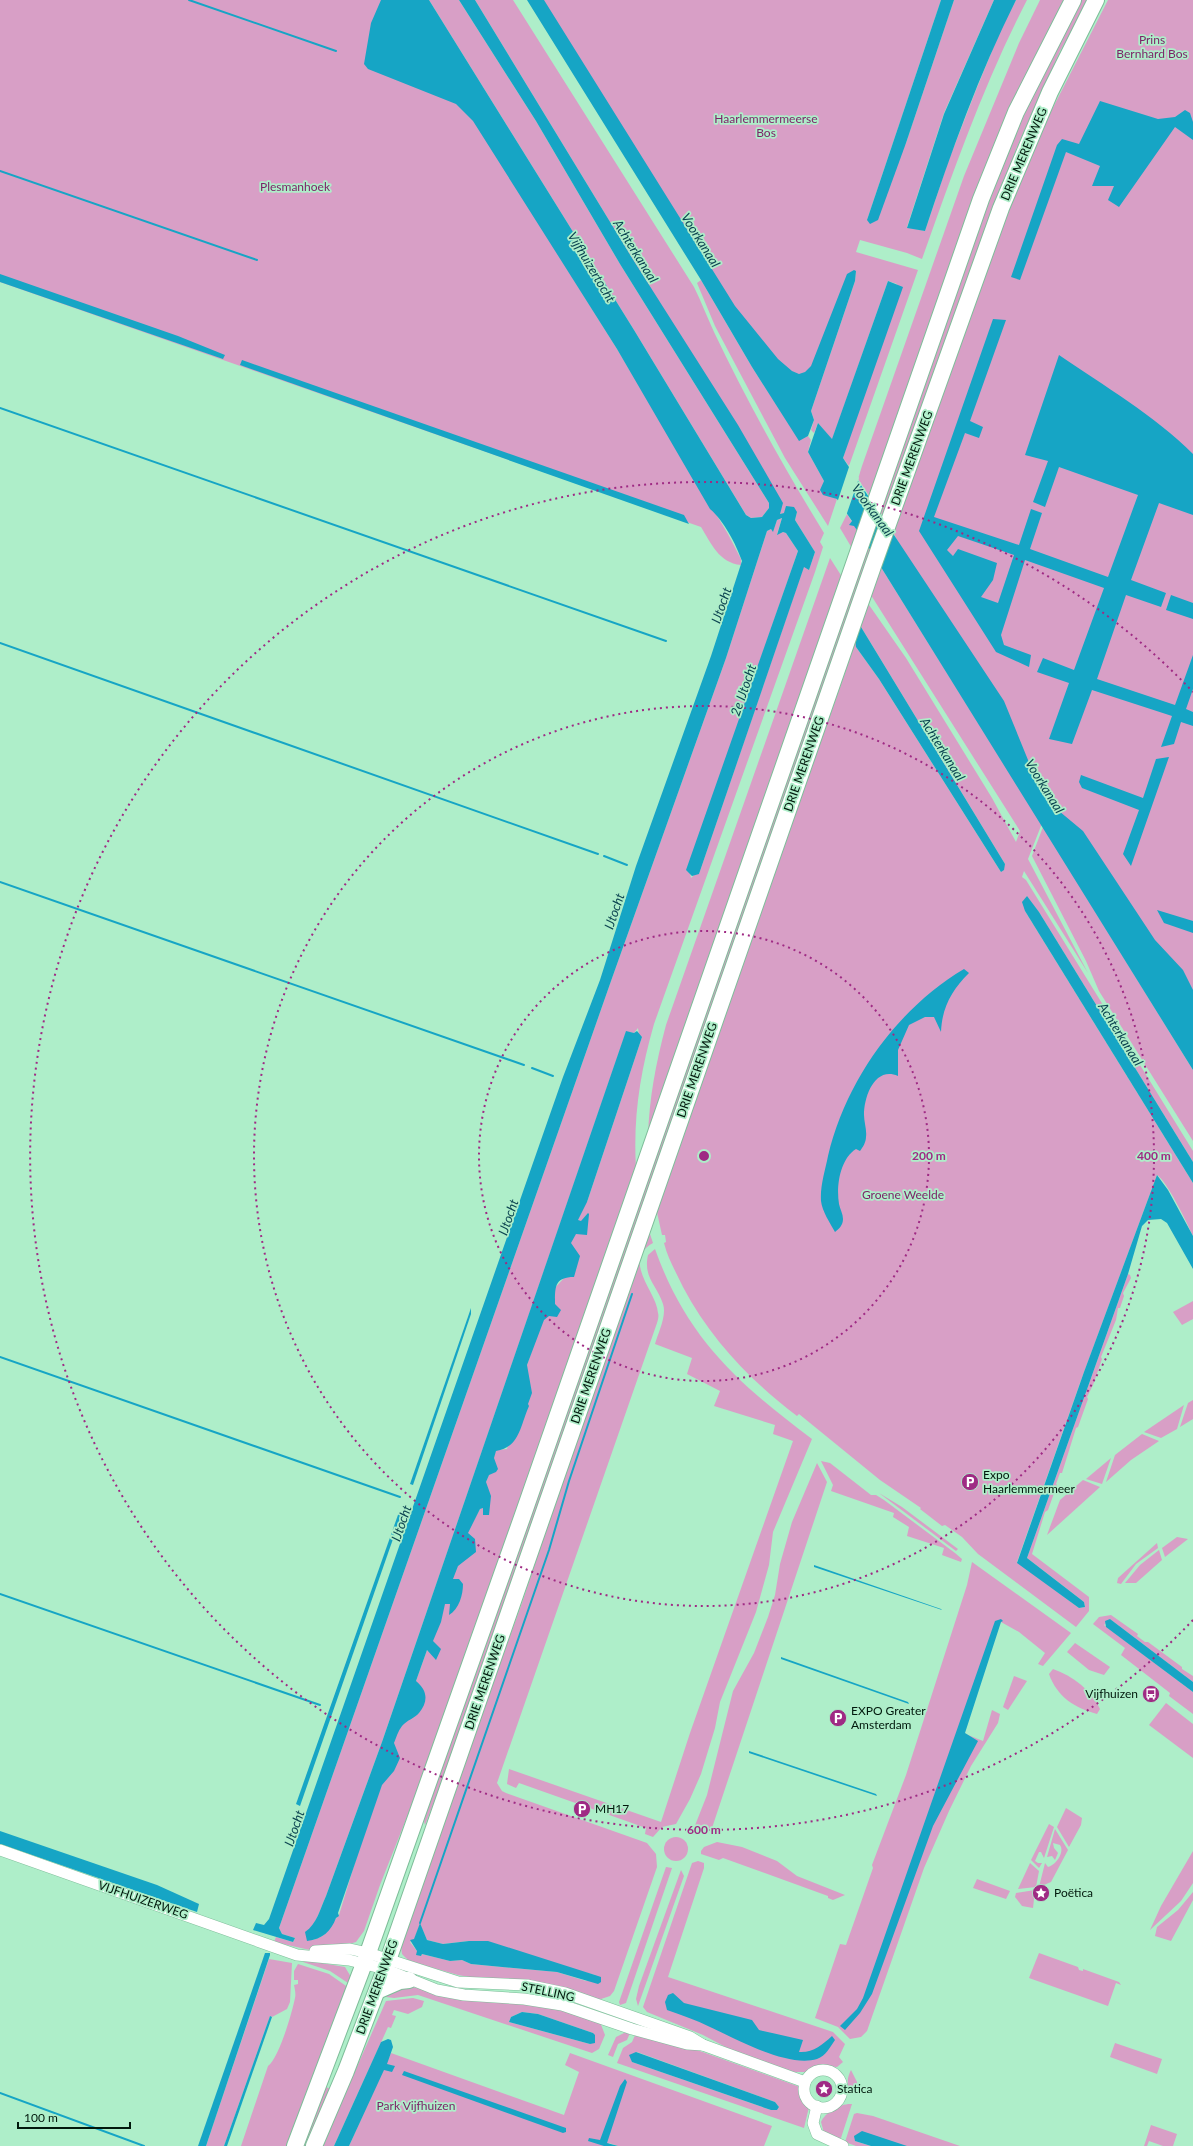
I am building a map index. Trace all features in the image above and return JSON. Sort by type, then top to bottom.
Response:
[{"type":"highway","name":"DRIE MERENWEG","points":[[295,2146],[366,1958],[981,200],[1016,112],[1073,0]]},
{"type":"highway","name":"DRIE MERENWEG","points":[[314,2146],[377,1992],[873,566],[1001,208],[1050,92],[1096,0]]},
{"type":"highway","points":[[377,1992],[400,1982],[409,1980]]},
{"type":"street","name":"VIJFHUIZERWEG","points":[[0,1850],[297,1955],[366,1958],[386,1965]]},
{"type":"street","name":"STELLING","points":[[386,1965],[409,1980],[438,1990],[464,1995],[524,1999],[562,2006],[632,2029],[687,2044],[702,2045]]},
{"type":"street","name":"STELLING","points":[[386,1965],[458,1982],[528,1986],[565,1993],[690,2037],[702,2045],[806,2082]]},
{"type":"street","points":[[823,2070],[833,2073],[841,2082],[842,2088],[838,2100],[828,2107],[817,2106],[806,2097],[806,2082],[812,2074],[823,2070]]},
{"type":"street","points":[[817,2106],[813,2123],[817,2134],[843,2146]]},
{"type":"green space","name":"Plesmanhoek","points":[[0,0],[399,0],[617,349],[728,534],[741,559],[741,565],[733,563],[721,556],[712,546],[701,527],[0,282]]},
{"type":"green space","points":[[429,0],[459,0],[536,121],[620,264],[769,503],[769,508],[762,517],[751,518],[746,515],[634,330]]},
{"type":"green space","points":[[475,0],[513,0],[694,287],[714,332],[753,409],[780,459],[824,533],[820,542],[823,547],[654,1024],[641,1078],[636,1131],[636,1169],[443,1726],[380,1885],[364,1931],[356,1942],[310,1950],[274,1942],[276,1937],[293,1942],[295,1938],[282,1934],[279,1928],[611,981],[726,658],[767,531],[771,529],[773,531],[777,520],[782,518],[777,534],[783,532],[786,533],[798,551],[687,871],[690,872],[691,878],[695,874],[699,874],[804,566],[809,570],[815,552],[795,520],[797,512],[779,514],[632,258]],"holes":[[[638,1028],[639,1035],[642,1037],[587,1202],[582,1202],[567,1252],[565,1277],[552,1291],[527,1365],[507,1449],[496,1450],[486,1482],[484,1507],[480,1509],[465,1536],[453,1570],[453,1579],[431,1642],[435,1657],[427,1650],[416,1681],[419,1713],[399,1725],[391,1744],[339,1915],[326,1933],[313,1940],[306,1932],[316,1921],[382,1742],[626,1032],[634,1033]]]},
{"type":"green space","name":"Haarlemmermeerse Bos","points":[[542,0],[941,0],[867,220],[906,143],[954,0],[994,0],[944,113],[907,227],[925,231],[948,162],[1001,29],[1016,0],[1027,0],[1011,31],[983,95],[922,259],[907,253],[860,240],[856,252],[918,270],[849,466],[843,458],[897,284],[888,281],[832,440],[818,423],[814,433],[811,430],[814,420],[811,411],[855,281],[856,271],[807,389],[751,341]]},
{"type":"green space","points":[[1040,0],[1068,0],[870,497],[858,479],[862,466],[964,176],[1019,43]]},
{"type":"green space","points":[[1079,0],[1089,0],[1060,51],[1017,147],[885,519],[878,509],[998,169],[1046,61]]},
{"type":"green space","name":"Groene Weelde","points":[[1108,0],[1193,0],[1193,992],[1151,939],[1050,803],[1028,859],[1088,973],[1024,871],[1022,877],[1026,880],[1193,1151],[1193,1162],[1039,912],[1026,896],[1025,911],[1193,1183],[1193,1236],[1166,1185],[1157,1175],[1080,1383],[1017,1562],[1079,1608],[1085,1607],[1084,1602],[1027,1558],[1128,1274],[1131,1278],[1123,1293],[1124,1296],[1120,1308],[1118,1308],[1116,1320],[1101,1357],[1102,1359],[1087,1397],[1088,1399],[1078,1427],[1076,1428],[1062,1473],[1060,1473],[1048,1510],[1045,1512],[1032,1554],[1089,1597],[1089,1611],[1076,1627],[978,1554],[962,1537],[945,1525],[942,1526],[920,1509],[921,1508],[880,1480],[799,1414],[797,1416],[763,1388],[719,1342],[694,1306],[670,1260],[664,1243],[666,1242],[665,1235],[662,1235],[656,1208],[845,673],[847,648],[867,602],[906,658],[992,798],[1016,842],[1020,831],[869,592],[879,564],[1030,806],[891,528],[1017,187],[1040,133]],"holes":[[[861,627],[1005,864],[1001,872],[879,679],[856,647]]]},
{"type":"green space","points":[[701,280],[752,367],[799,440],[808,436],[811,440],[808,452],[824,481],[822,489],[825,494],[837,499],[828,526],[785,458],[715,326],[697,283]]},
{"type":"green space","points":[[847,514],[858,531],[853,550],[840,528]]},
{"type":"green space","points":[[866,543],[873,554],[462,1730],[425,1825],[424,1821],[458,1712]]},
{"type":"green space","points":[[830,558],[844,580],[648,1137],[654,1081],[666,1025]]},
{"type":"green space","points":[[1043,827],[1193,1070],[1193,1141],[1099,991],[1086,961],[1032,856]]},
{"type":"green space","points":[[647,1225],[653,1243],[644,1250],[640,1259],[640,1268],[656,1305],[658,1321],[497,1783],[502,1791],[506,1793],[647,1843],[656,1854],[657,1867],[614,1991],[610,1996],[598,2000],[458,1975],[408,1960],[402,1954],[400,1938],[522,1603]],"holes":[[[420,1924],[427,1940],[443,1944],[469,1941],[595,1975],[586,1981],[557,1972],[471,1964],[462,1960],[450,1961],[422,1954],[421,1956],[410,1942],[414,1940]]]},
{"type":"green space","points":[[655,1249],[668,1281],[683,1309],[699,1334],[718,1357],[761,1399],[812,1439],[773,1532],[769,1565],[756,1612],[720,1702],[715,1728],[701,1774],[690,1799],[676,1824],[662,1827],[653,1837],[645,1834],[646,1828],[519,1783],[516,1788],[507,1784],[509,1769],[661,1822],[690,1733],[793,1441],[773,1434],[775,1425],[714,1406],[720,1391],[687,1374],[692,1358],[655,1344],[662,1324],[664,1309],[647,1270],[648,1255]]},
{"type":"green space","points":[[1193,1301],[1193,1319],[1182,1325],[1173,1312]]},
{"type":"green space","points":[[1193,1400],[1193,1419],[1180,1427],[1188,1403]]},
{"type":"green space","points":[[1184,1405],[1177,1429],[1161,1438],[1144,1432]]},
{"type":"green space","points":[[1142,1434],[1159,1441],[1131,1460],[1106,1482],[1115,1455]]},
{"type":"green space","points":[[1111,1458],[1102,1484],[1086,1479]]},
{"type":"green space","points":[[821,1461],[830,1463],[871,1495],[876,1495],[884,1500],[955,1553],[962,1559],[961,1562],[942,1555],[944,1548],[907,1536],[909,1527],[893,1517],[894,1513],[831,1491],[833,1485]]},
{"type":"green space","points":[[817,1463],[827,1482],[712,1828],[693,1835],[689,1826],[694,1828],[707,1795],[733,1691],[754,1653],[768,1617],[775,1595],[780,1564],[792,1522]]},
{"type":"green space","points":[[1083,1480],[1100,1487],[1047,1535],[1060,1500]]},
{"type":"green space","points":[[879,1493],[902,1507],[958,1549],[956,1551]]},
{"type":"green space","points":[[1177,1537],[1188,1539],[1165,1557],[1162,1548]]},
{"type":"green space","points":[[1157,1543],[1158,1548],[1136,1564],[1121,1584],[1117,1583],[1118,1578]]},
{"type":"green space","points":[[1159,1550],[1162,1560],[1136,1583],[1125,1583],[1140,1565]]},
{"type":"green space","points":[[972,1562],[1071,1633],[1043,1666],[1038,1664],[1045,1653],[1019,1632],[1001,1622],[1001,1619],[958,1731],[983,1741],[992,1710],[1000,1714],[998,1723],[971,1766],[924,1868],[867,2031],[861,2037],[850,2039],[838,2027],[815,2018],[840,1944],[846,1945],[873,1868],[872,1865],[906,1775],[967,1585]]},
{"type":"green space","points":[[1111,1615],[1138,1634],[1137,1636],[1145,1642],[1148,1642],[1193,1676],[1193,1682],[1110,1619],[1104,1625],[1193,1692],[1193,1714],[1169,1696],[1170,1693],[1121,1655],[1125,1648],[1093,1624],[1099,1617]]},
{"type":"green space","points":[[1075,1643],[1110,1667],[1104,1675],[1089,1670],[1067,1652]]},
{"type":"green space","points":[[1053,1669],[1081,1684],[1092,1696],[1100,1709],[1097,1714],[1074,1705],[1062,1695],[1052,1682],[1049,1674]]},
{"type":"green space","points":[[1014,1676],[1027,1681],[1008,1710],[1003,1707]]},
{"type":"green space","points":[[1166,1703],[1193,1724],[1193,1758],[1149,1725]]},
{"type":"green space","points":[[1066,1808],[1082,1818],[1081,1825],[1069,1847],[1057,1827]]},
{"type":"green space","points":[[1049,1824],[1054,1827],[1044,1858],[1041,1852],[1039,1852],[1035,1861],[1042,1863],[1039,1868],[1031,1860]]},
{"type":"green space","points":[[1055,1829],[1068,1850],[1051,1882],[1039,1887],[1045,1863],[1048,1867],[1051,1866],[1061,1855],[1060,1845],[1053,1843],[1054,1848],[1058,1853],[1055,1860],[1052,1856],[1047,1857]]},
{"type":"green space","points":[[676,1837],[684,1841],[688,1849],[684,1857],[676,1861],[668,1857],[664,1849],[668,1841]]},
{"type":"green space","points":[[717,1842],[742,1847],[777,1861],[797,1876],[845,1895],[833,1900],[828,1898],[828,1896],[723,1858],[719,1860],[701,1854],[704,1847]]},
{"type":"green space","points":[[1193,1851],[1193,1883],[1181,1901],[1150,1930],[1161,1906]]},
{"type":"green space","points":[[698,1861],[704,1863],[704,1868],[668,1977],[833,2032],[845,2044],[839,2057],[843,2062],[837,2067],[825,2066],[806,2072],[794,2072],[735,2052],[703,2035],[647,2012],[643,2007],[692,1863]]},
{"type":"green space","points":[[1030,1863],[1039,1871],[1036,1887],[1018,1889]]},
{"type":"green space","points":[[666,1867],[672,1868],[626,2003],[620,2005],[619,2002]]},
{"type":"green space","points":[[681,1870],[684,1876],[638,2006],[636,1999],[639,1986]]},
{"type":"green space","points":[[977,1879],[1010,1891],[1006,1899],[973,1888]]},
{"type":"green space","points":[[1035,1890],[1033,1908],[1022,1906],[1015,1897],[1016,1893]]},
{"type":"green space","points":[[1193,1892],[1193,1900],[1171,1941],[1155,1936],[1157,1927],[1178,1910]]},
{"type":"green space","points":[[1039,1953],[1078,1967],[1079,1970],[1083,1971],[1083,1969],[1119,1982],[1121,1985],[1116,1983],[1108,2006],[1029,1978]]},
{"type":"green space","points":[[269,1959],[292,1963],[290,2002],[287,2009],[272,2017],[270,2016],[224,2146],[206,2146]]},
{"type":"green space","points":[[304,1960],[345,1967],[351,1977],[351,1985],[330,1971],[303,1962]]},
{"type":"green space","points":[[298,1964],[329,1974],[349,1988],[289,2146],[241,2146],[268,2066],[281,2045],[288,2024],[295,1996],[294,1985],[298,1984],[298,1980],[294,1980],[294,1971]]},
{"type":"green space","points":[[406,1985],[456,1999],[550,2005],[600,2022],[605,2035],[599,2049],[592,2053],[418,1995],[394,1998],[386,1997],[388,1992]],"holes":[[[522,2012],[538,2014],[593,2033],[594,2040],[590,2044],[509,2022],[511,2017]]]},
{"type":"green space","points":[[413,1998],[424,2001],[422,2007],[408,2014],[394,2010],[392,2015],[396,2016],[391,2028],[388,2027],[334,2146],[322,2146],[386,2001]]},
{"type":"green space","points":[[626,2032],[630,2033],[627,2040],[618,2044],[613,2057],[608,2055],[616,2037]]},
{"type":"green space","points":[[636,2033],[697,2050],[800,2087],[802,2098],[809,2107],[804,2128],[617,2063],[623,2048],[632,2042]],"holes":[[[637,2052],[775,2102],[779,2107],[777,2110],[771,2110],[632,2062],[631,2057]]]},
{"type":"green space","points":[[1115,2043],[1162,2059],[1157,2074],[1110,2057]]},
{"type":"green space","name":"Park Vijfhuizen","points":[[391,2053],[564,2115],[579,2072],[565,2065],[570,2053],[772,2126],[764,2146],[618,2146],[609,2143],[608,2146],[349,2146]]},
{"type":"green space","points":[[851,2070],[857,2082],[855,2094],[849,2091],[848,2088],[848,2078]]},
{"type":"green space","points":[[326,2087],[333,2090],[309,2146],[302,2146]]},
{"type":"green space","points":[[852,2104],[840,2141],[824,2133],[821,2122],[823,2118],[838,2107]]},
{"type":"green space","points":[[857,2113],[873,2116],[960,2146],[906,2146],[856,2138],[855,2141],[871,2146],[856,2146],[845,2142],[854,2114]]},
{"type":"green space","points":[[1151,2125],[1177,2134],[1173,2146],[1163,2146],[1149,2141],[1147,2146],[1144,2146]]},
{"type":"water","name":"Vijfhuizertocht","points":[[381,0],[429,0],[634,330],[746,515],[751,518],[762,517],[769,508],[769,503],[620,264],[536,121],[459,0],[475,0],[632,258],[738,425],[783,503],[780,514],[784,513],[786,506],[794,507],[797,512],[795,520],[815,552],[809,570],[804,567],[699,874],[692,876],[686,870],[798,551],[786,533],[783,532],[777,535],[782,518],[777,520],[773,532],[771,529],[767,531],[726,658],[611,981],[279,1928],[282,1934],[295,1938],[293,1942],[253,1930],[256,1923],[264,1925],[269,1919],[563,1077],[600,980],[636,866],[711,656],[742,561],[729,533],[710,509],[617,349],[473,121],[456,104],[368,69],[364,64],[371,23]]},
{"type":"water","points":[[527,0],[544,0],[735,306],[778,359],[792,371],[799,374],[805,372],[811,366],[847,274],[854,270],[856,271],[855,281],[811,411],[814,420],[808,436],[799,441]]},
{"type":"water","points":[[941,0],[954,0],[906,143],[878,220],[870,224],[867,220]]},
{"type":"water","points":[[994,0],[1016,0],[990,56],[966,114],[925,231],[907,228],[944,114]]},
{"type":"water","points":[[1100,101],[1158,119],[1175,117],[1185,110],[1190,113],[1193,122],[1193,140],[1175,127],[1119,207],[1108,200],[1114,186],[1092,186],[1100,166],[1066,152],[1020,280],[1011,277],[1057,145],[1062,139],[1079,144]]},
{"type":"water","points":[[0,274],[178,336],[225,355],[223,359],[0,282]]},
{"type":"water","name":"Voorkanaal","points":[[888,281],[903,287],[843,458],[1004,701],[1037,782],[1059,811],[1083,831],[1155,940],[1183,970],[1193,990],[1193,1070],[866,543],[854,526],[849,525],[852,521],[837,499],[823,495],[820,490],[824,481],[808,452],[818,423],[832,439]]},
{"type":"water","points":[[993,319],[1006,320],[970,421],[983,427],[979,438],[965,433],[934,517],[1019,545],[1031,509],[1042,513],[1030,549],[1108,577],[1138,495],[1059,467],[1045,507],[1033,502],[1048,461],[1025,455],[1059,355],[1162,426],[1193,454],[1193,515],[1159,503],[1131,580],[1166,593],[1161,607],[1126,595],[1097,679],[1175,705],[1193,655],[1193,689],[1186,709],[1193,712],[1193,726],[1181,722],[1174,744],[1161,747],[1172,716],[1092,690],[1072,744],[1049,739],[1069,683],[1037,672],[1043,658],[1074,670],[1104,588],[1025,560],[1001,635],[1004,645],[1031,655],[1029,667],[996,652],[919,531]],"holes":[[[958,536],[1014,555],[998,603],[981,597],[993,580],[997,563],[958,549],[953,556],[947,550]]]},
{"type":"water","points":[[242,360],[684,515],[689,524],[240,365]]},
{"type":"water","points":[[1171,595],[1193,603],[1193,619],[1166,610]]},
{"type":"water","points":[[861,627],[1005,864],[1004,870],[1001,872],[879,679],[856,647],[855,639]]},
{"type":"water","points":[[1169,757],[1131,866],[1123,854],[1139,810],[1082,788],[1079,782],[1081,775],[1143,798],[1156,759]]},
{"type":"water","points":[[1027,896],[1039,912],[1193,1162],[1193,1183],[1025,911],[1022,902]]},
{"type":"water","points":[[1157,910],[1193,921],[1193,933],[1164,923]]},
{"type":"water","points":[[964,969],[969,973],[949,1000],[943,1015],[941,1032],[934,1017],[925,1017],[909,1025],[898,1050],[898,1076],[890,1074],[883,1075],[872,1085],[866,1099],[865,1107],[865,1143],[860,1151],[856,1149],[846,1159],[840,1174],[838,1197],[843,1215],[843,1221],[835,1232],[823,1209],[821,1190],[836,1128],[847,1100],[861,1074],[896,1026],[917,1004],[940,985]]},
{"type":"water","points":[[626,1031],[634,1033],[637,1031],[642,1037],[587,1202],[578,1220],[581,1221],[588,1213],[589,1214],[587,1235],[576,1234],[571,1243],[580,1256],[574,1277],[563,1279],[557,1284],[555,1304],[561,1310],[557,1317],[549,1316],[544,1320],[527,1365],[532,1393],[528,1404],[529,1406],[515,1440],[504,1449],[496,1451],[494,1458],[498,1469],[496,1472],[489,1475],[486,1482],[491,1496],[489,1515],[483,1515],[483,1508],[480,1509],[468,1533],[475,1539],[476,1552],[458,1566],[453,1579],[459,1579],[463,1584],[461,1597],[458,1605],[449,1615],[450,1604],[445,1604],[441,1622],[433,1641],[441,1649],[436,1660],[427,1650],[416,1681],[423,1688],[425,1696],[424,1704],[417,1715],[406,1722],[397,1734],[394,1743],[400,1758],[394,1771],[382,1785],[338,1913],[339,1916],[336,1918],[332,1927],[326,1934],[307,1941],[305,1932],[315,1921],[320,1911],[382,1742]]},
{"type":"water","points":[[1157,1175],[1168,1190],[1193,1236],[1193,1269],[1167,1223],[1161,1219],[1148,1220],[1142,1226],[1128,1274],[1027,1558],[1084,1602],[1085,1607],[1079,1608],[1017,1563],[1084,1372]]},
{"type":"water","points":[[471,1308],[471,1314],[413,1485],[410,1484]]},
{"type":"water","points":[[399,1512],[402,1513],[401,1516],[300,1806],[296,1804]]},
{"type":"water","points":[[814,1565],[941,1609],[942,1610],[814,1567]]},
{"type":"water","points":[[1001,1619],[1003,1621],[1001,1622],[965,1733],[978,1741],[933,1826],[872,1994],[860,2013],[845,2030],[840,2026],[857,2009],[863,1998],[995,1621]]},
{"type":"water","points":[[1110,1619],[1193,1682],[1193,1692],[1106,1627],[1105,1621]]},
{"type":"water","points":[[781,1657],[908,1702],[909,1704],[781,1659]]},
{"type":"water","points":[[749,1751],[876,1794],[877,1796],[749,1753]]},
{"type":"water","points":[[0,1831],[157,1885],[199,1904],[197,1912],[0,1844]]},
{"type":"water","points":[[420,1923],[427,1940],[443,1944],[469,1941],[488,1941],[601,1977],[601,1982],[598,1984],[557,1972],[471,1964],[462,1960],[450,1961],[422,1954],[421,1956],[416,1955],[417,1951],[410,1940],[414,1939]]},
{"type":"water","points":[[265,1953],[270,1953],[270,1955],[206,2146],[198,2146]]},
{"type":"water","points":[[673,1993],[684,2003],[752,2020],[759,2030],[803,2040],[799,2052],[813,2050],[832,2036],[835,2040],[825,2054],[817,2059],[805,2061],[777,2056],[748,2045],[699,2022],[667,2010],[665,2002],[668,1995]]},
{"type":"water","points":[[522,2012],[538,2014],[593,2033],[595,2035],[595,2043],[590,2044],[509,2022],[511,2017]]},
{"type":"water","points":[[270,2016],[272,2017],[227,2146],[224,2146]]},
{"type":"water","points":[[388,2039],[391,2040],[393,2047],[387,2064],[395,2066],[392,2072],[384,2070],[349,2146],[334,2146],[381,2042]]},
{"type":"water","points":[[636,2052],[775,2102],[779,2107],[777,2110],[771,2110],[632,2062],[629,2055]]},
{"type":"water","points":[[404,2071],[566,2128],[566,2132],[563,2133],[402,2075]]},
{"type":"water","points":[[625,2079],[627,2082],[607,2143],[618,2146],[604,2146],[588,2141],[589,2138],[600,2140],[620,2086]]},
{"type":"water","points":[[862,2131],[907,2146],[871,2146],[855,2141],[854,2136]]},
{"type":"pier","points":[[850,464],[859,478],[846,516],[837,503]]},
{"type":"waterway","points":[[189,0],[336,51]]},
{"type":"waterway","points":[[0,171],[257,260]]},
{"type":"waterway","points":[[0,408],[666,641]]},
{"type":"waterway","points":[[0,643],[598,854]]},
{"type":"waterway","points":[[604,856],[627,865]]},
{"type":"waterway","points":[[0,882],[524,1065]]},
{"type":"waterway","points":[[532,1068],[553,1076]]},
{"type":"waterway","points":[[420,1923],[549,1550],[569,1481],[632,1294]]},
{"type":"waterway","name":"IJtocht","points":[[0,1357],[400,1497]]},
{"type":"waterway","points":[[0,1594],[320,1705]]},
{"type":"waterway","points":[[0,2093],[144,2146]]},
{"type":"place","name":"Expo Haarlemmermeer","points":[[970,1482]]},
{"type":"place","name":"Vijfhuizen","points":[[1151,1694]]},
{"type":"place","name":"EXPO Greater Amsterdam","points":[[838,1718]]},
{"type":"place","name":"MH17","points":[[582,1809]]},
{"type":"place","name":"Poëtica","points":[[1041,1893]]},
{"type":"place","name":"Statica","points":[[824,2089]]},
{"type":"park label","name":"Prins Bernhard Bos","points":[[1152,47]]},
{"type":"water label","name":"Achterkanaal","points":[[636,251]]},
{"type":"water label","name":"2e IJtocht","points":[[743,690]]},
{"type":"water label","name":"Achterkanaal","points":[[943,749]]},
{"type":"water label","name":"Achterkanaal","points":[[1121,1034]]}]
